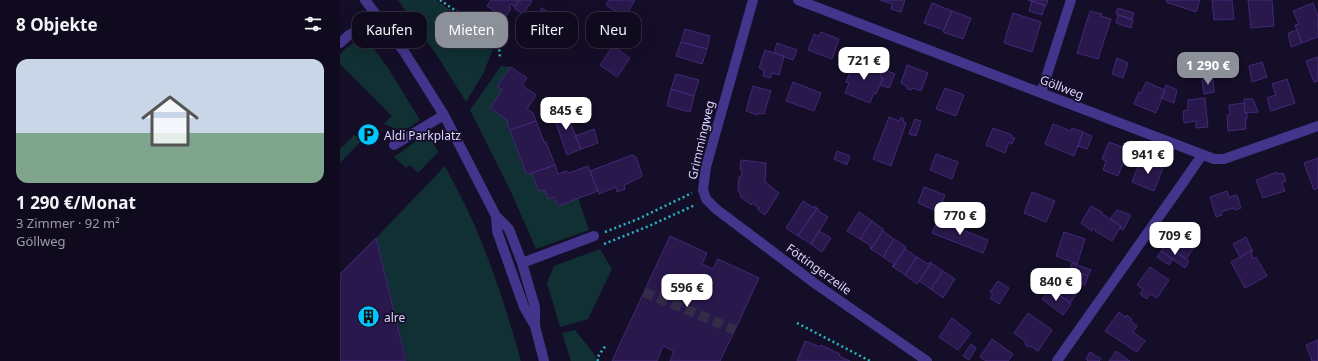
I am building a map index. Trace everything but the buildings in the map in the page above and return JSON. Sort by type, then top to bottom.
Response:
[{"type":"street","points":[[364,0],[373,12]]},
{"type":"street","name":"Grimmingweg","points":[[705,195],[704,174],[753,0]]},
{"type":"street","name":"Göllweg","points":[[798,0],[1214,159],[1224,159],[1318,126]]},
{"type":"street","points":[[1041,93],[1071,0]]},
{"type":"street","points":[[340,43],[352,33]]},
{"type":"street","points":[[401,48],[444,115],[496,216],[509,229],[522,263],[535,307],[535,326],[544,361]]},
{"type":"street","points":[[394,145],[444,115]]},
{"type":"street","points":[[1057,361],[1202,155]]},
{"type":"street","name":"Föttingerzeile","points":[[705,195],[716,209],[817,285],[927,361]]},
{"type":"street","points":[[496,216],[497,231],[515,282],[524,307],[535,326]]},
{"type":"street","points":[[522,263],[594,236]]},
{"type":"path","points":[[440,0],[498,40],[500,57]]},
{"type":"path","name":"Grimmingweg","points":[[594,236],[638,220],[688,195],[705,195]]},
{"type":"path","points":[[601,246],[649,226],[705,195]]},
{"type":"path","points":[[797,323],[870,361]]},
{"type":"path","points":[[598,361],[597,358],[606,345]]},
{"type":"green space","points":[[398,0],[436,0],[454,12],[435,12],[435,48],[493,48],[483,74],[466,102],[427,41],[427,12],[406,12]]},
{"type":"green space","points":[[352,44],[352,48],[374,48],[390,71],[420,120],[403,130],[384,124],[392,116],[340,64],[340,55]]},
{"type":"green space","points":[[501,66],[511,67],[498,85],[502,90],[490,109],[508,121],[507,123],[526,173],[532,173],[539,191],[545,190],[549,199],[554,197],[558,206],[578,198],[589,230],[536,249],[511,192],[470,110]]},
{"type":"green space","points":[[428,132],[438,152],[418,173],[410,165],[406,168],[394,157]]},
{"type":"green space","points":[[354,135],[361,141],[340,163],[340,149]]},
{"type":"green space","points":[[445,166],[471,217],[488,257],[521,361],[407,361],[376,238]]},
{"type":"green space","points":[[600,249],[612,269],[588,319],[560,327],[547,283],[554,266]]},
{"type":"green space","points":[[575,330],[595,355],[596,361],[571,361],[562,333]]},
{"type":"tunnel","points":[[644,292],[735,330]]},
{"type":"place","name":"Aldi Parkplatz","points":[[368,135]]},
{"type":"place","name":"alre","points":[[368,317]]}]
